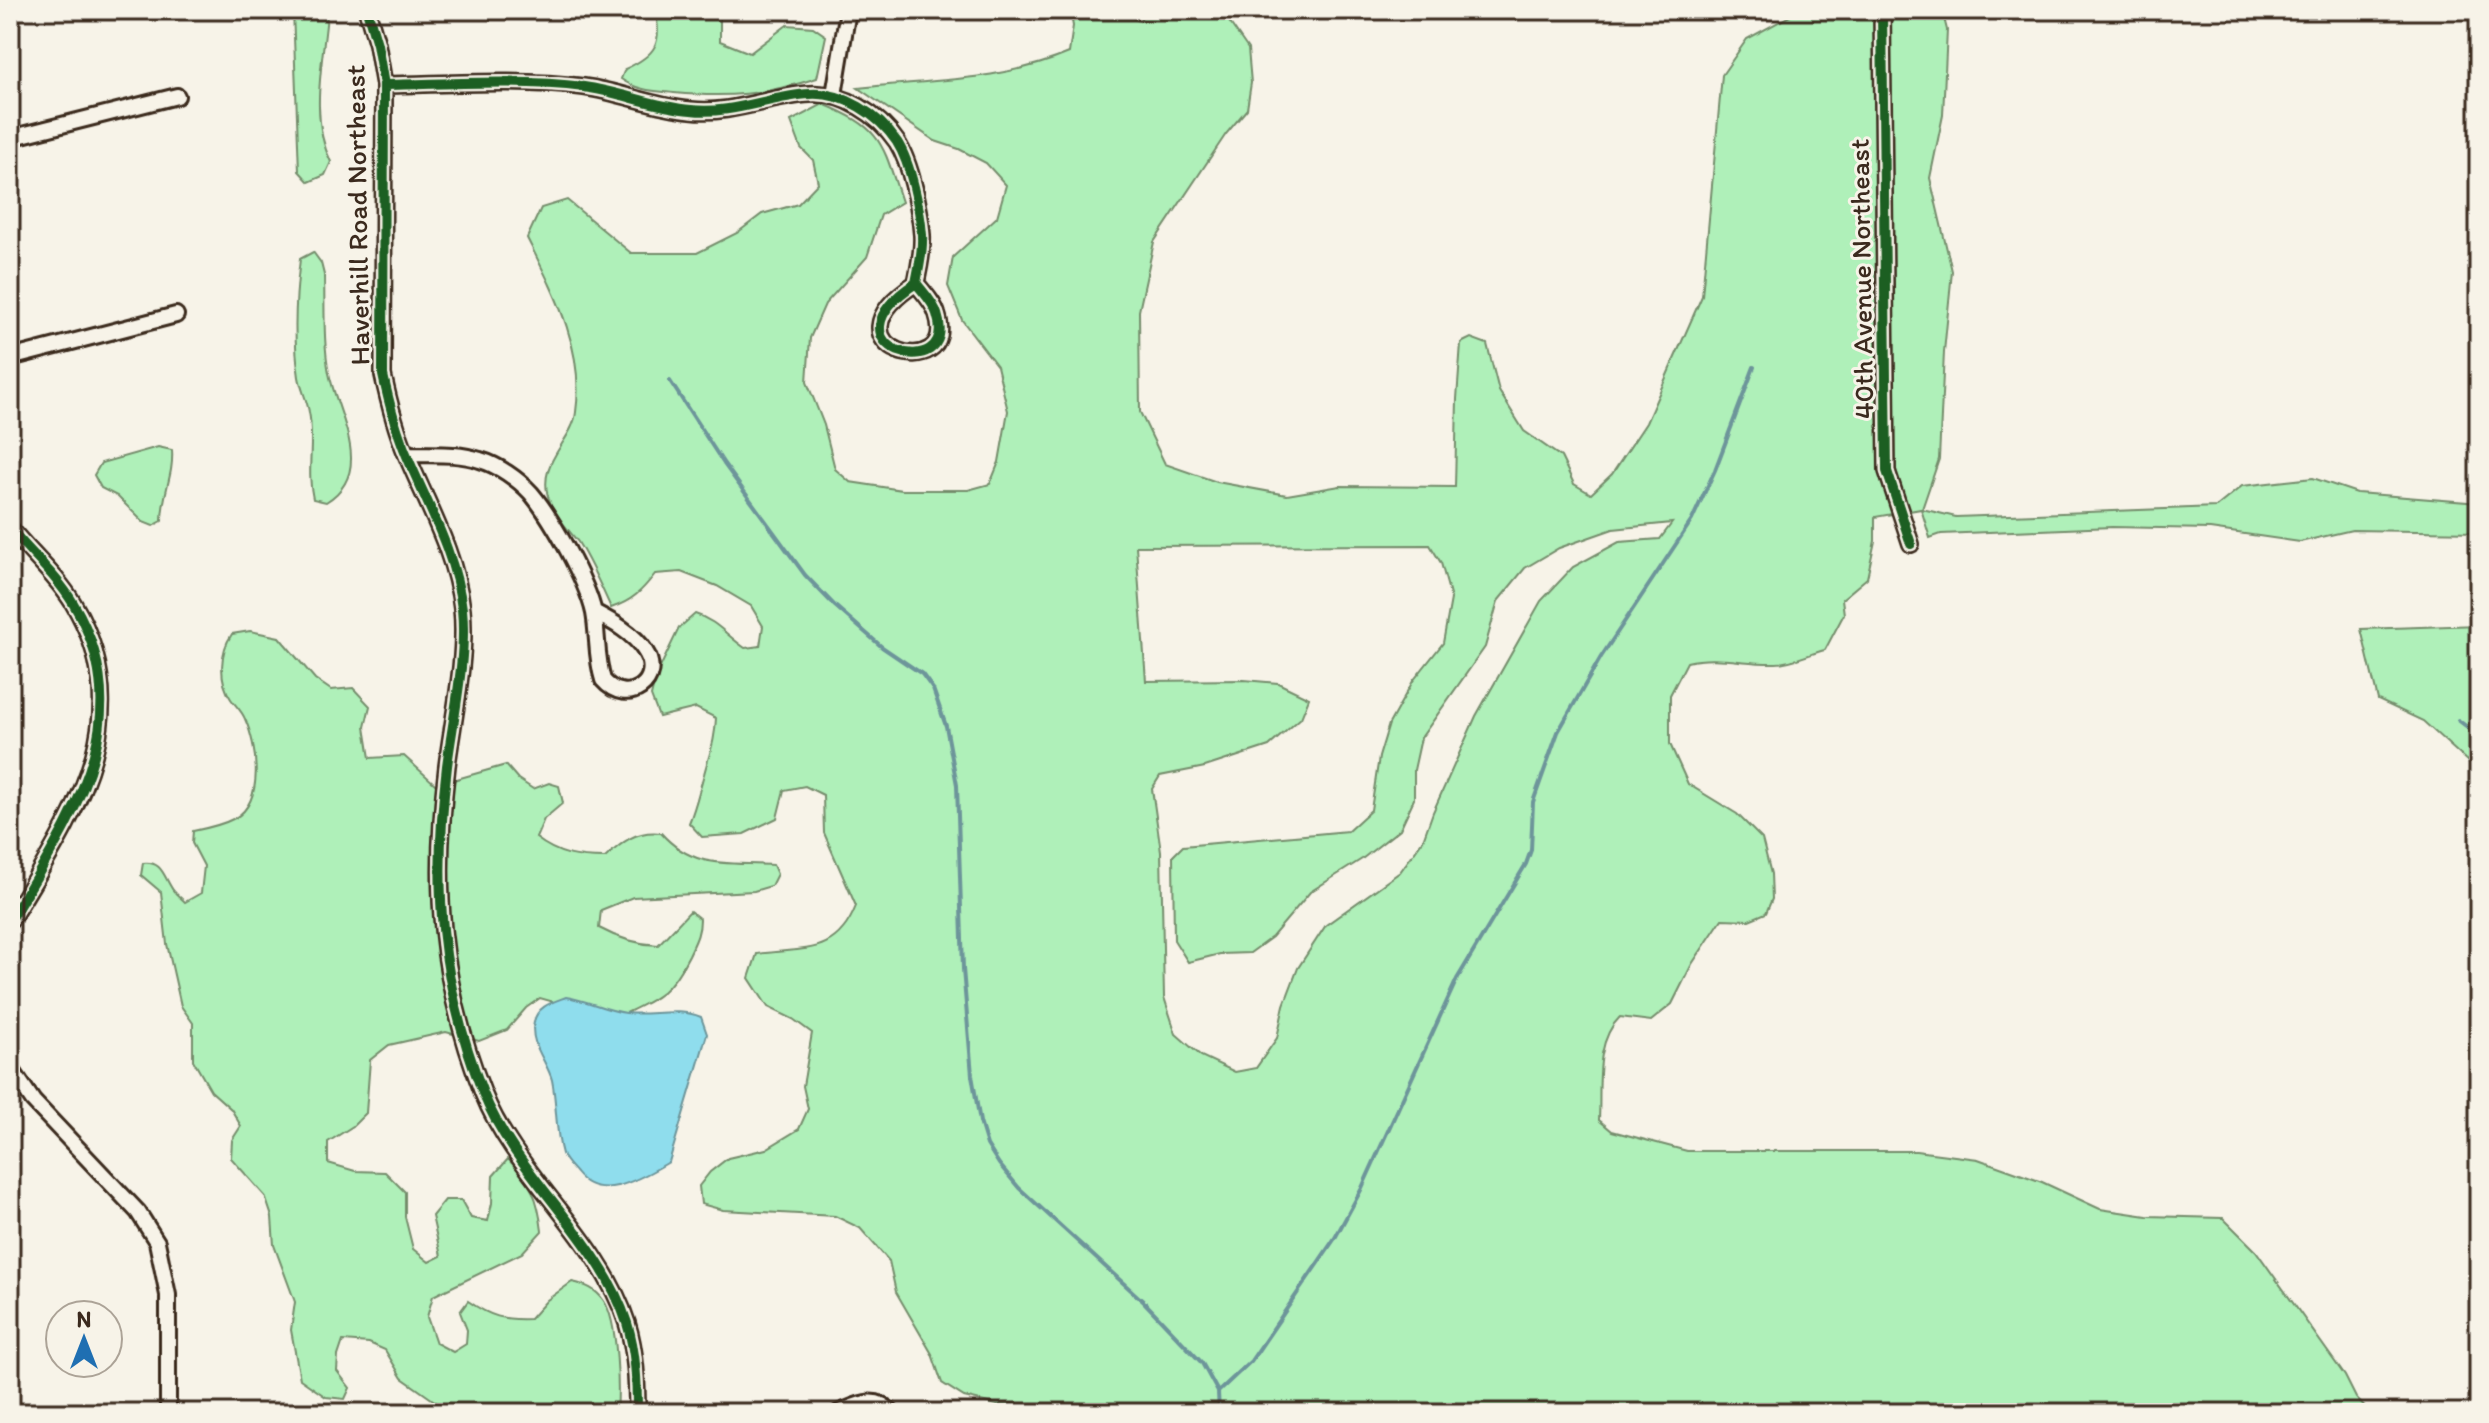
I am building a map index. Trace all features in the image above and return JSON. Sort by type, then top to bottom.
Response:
[{"type":"street","name":"Haverhill Road Northeast","points":[[367,10],[384,85],[383,375],[390,408],[406,454],[442,534],[462,610],[439,862],[442,929],[451,989],[463,1034],[491,1111],[594,1260],[619,1302],[634,1352],[637,1413]]},
{"type":"street","points":[[834,95],[848,10]]},
{"type":"street","name":"40th Avenue Northeast","points":[[1882,10],[1887,471],[1911,544]]},
{"type":"street","points":[[384,85],[542,83],[588,88],[659,107],[695,111],[725,111],[810,94],[834,95],[858,106],[878,121],[898,143],[909,173],[922,236],[916,283],[938,314],[938,342],[930,351],[921,354],[894,351],[880,329],[882,316],[888,304],[916,283]]},
{"type":"street","points":[[10,138],[177,96]]},
{"type":"street","points":[[10,358],[176,315]]},
{"type":"street","points":[[406,454],[460,455],[483,461],[505,472],[531,493],[562,541],[584,585],[594,612],[603,680],[610,688],[620,692],[637,690],[645,684],[649,675],[650,664],[646,652],[637,641],[594,612]]},
{"type":"street","points":[[10,921],[75,810],[96,751],[101,712],[99,671],[85,625],[72,601],[11,531]]},
{"type":"street","points":[[10,1067],[33,1101],[138,1212],[157,1242],[168,1295],[168,1413]]},
{"type":"street","points":[[838,1413],[863,1402],[886,1406],[892,1413]]},
{"type":"green space","points":[[293,10],[326,10],[327,14],[319,108],[324,145],[331,162],[325,175],[309,182],[299,171]]},
{"type":"green space","points":[[655,10],[720,10],[720,41],[750,53],[787,25],[813,27],[826,36],[817,78],[763,92],[729,95],[667,92],[634,86],[621,79],[625,69],[644,59],[655,47],[658,31]]},
{"type":"green space","points":[[1070,10],[1116,10],[1139,21],[1147,10],[1221,10],[1248,49],[1251,83],[1247,109],[1226,134],[1154,242],[1139,311],[1140,412],[1165,464],[1217,482],[1287,495],[1340,486],[1455,487],[1461,343],[1471,338],[1487,344],[1499,391],[1524,431],[1561,457],[1574,484],[1591,494],[1612,474],[1646,423],[1702,296],[1722,75],[1747,39],[1801,10],[1942,10],[1947,30],[1943,115],[1930,178],[1952,271],[1939,459],[1922,509],[1956,517],[2216,507],[2242,486],[2313,478],[2357,493],[2479,503],[2479,532],[2352,530],[2300,542],[2210,529],[2112,527],[1941,534],[1930,538],[1921,509],[1875,517],[1875,541],[1867,578],[1842,599],[1844,614],[1825,650],[1782,663],[1709,659],[1687,662],[1670,695],[1670,744],[1688,784],[1737,814],[1762,839],[1771,874],[1772,899],[1766,913],[1749,920],[1722,919],[1692,964],[1672,1004],[1651,1021],[1620,1017],[1606,1039],[1600,1065],[1599,1120],[1612,1131],[1687,1151],[1916,1151],[1978,1159],[2042,1182],[2100,1209],[2147,1216],[2223,1218],[2256,1251],[2345,1376],[2356,1398],[2370,1413],[1023,1413],[1014,1404],[997,1405],[964,1397],[942,1383],[932,1354],[896,1292],[889,1261],[860,1228],[835,1216],[723,1210],[701,1204],[699,1186],[710,1172],[728,1158],[766,1149],[799,1129],[808,1109],[803,1086],[812,1033],[768,1007],[749,978],[757,954],[803,949],[828,942],[839,934],[856,906],[824,833],[823,795],[805,786],[784,790],[777,818],[744,834],[702,837],[689,823],[712,746],[716,718],[696,708],[659,717],[651,696],[656,676],[679,628],[695,614],[715,624],[745,648],[760,646],[763,626],[751,606],[717,586],[681,572],[655,574],[636,595],[611,608],[583,550],[552,507],[546,488],[550,464],[573,423],[578,389],[572,343],[565,322],[527,238],[541,208],[567,200],[631,253],[697,253],[737,233],[762,214],[798,204],[818,183],[813,160],[801,148],[791,121],[823,104],[843,113],[870,130],[878,140],[902,202],[881,215],[867,257],[825,304],[810,338],[807,382],[824,425],[835,469],[850,482],[902,490],[968,490],[990,484],[999,462],[1008,411],[997,366],[962,320],[948,286],[953,257],[997,217],[1006,185],[986,163],[935,141],[858,88],[965,78],[1044,62],[1069,53],[1073,26]],"holes":[[[1672,523],[1660,539],[1619,542],[1573,567],[1541,601],[1476,716],[1423,840],[1400,872],[1326,925],[1298,968],[1284,1005],[1277,1038],[1256,1068],[1235,1072],[1201,1056],[1176,1034],[1164,997],[1161,851],[1152,789],[1160,776],[1205,767],[1269,746],[1301,718],[1309,698],[1278,683],[1244,680],[1146,681],[1136,546],[1430,545],[1441,563],[1451,599],[1443,643],[1413,681],[1389,724],[1379,757],[1371,810],[1348,831],[1183,846],[1173,856],[1174,940],[1188,962],[1220,954],[1250,953],[1272,937],[1310,892],[1362,859],[1400,829],[1414,799],[1414,770],[1421,738],[1485,647],[1498,601],[1525,568],[1559,548],[1613,529]]]},
{"type":"green space","points":[[313,252],[321,263],[324,275],[327,361],[345,424],[351,459],[349,475],[341,490],[326,502],[313,499],[310,477],[311,423],[299,377],[296,347],[300,259]]},
{"type":"green space","points":[[158,447],[172,450],[172,459],[162,521],[153,526],[143,522],[117,496],[101,488],[94,475],[101,463]]},
{"type":"green space","points":[[2479,625],[2479,772],[2423,721],[2378,700],[2361,629]]},
{"type":"green space","points":[[250,631],[279,637],[315,679],[331,690],[353,688],[370,706],[365,727],[370,758],[404,756],[436,785],[506,765],[518,779],[533,789],[549,783],[559,786],[563,803],[544,819],[536,838],[560,852],[605,858],[630,838],[644,833],[661,833],[673,845],[699,859],[773,865],[777,874],[771,886],[754,891],[633,897],[601,910],[599,928],[628,940],[658,945],[690,911],[700,919],[698,934],[689,955],[674,980],[659,995],[614,1019],[540,998],[526,1008],[507,1030],[479,1041],[446,1032],[389,1045],[370,1060],[366,1113],[353,1126],[328,1142],[328,1163],[355,1171],[385,1172],[405,1192],[405,1217],[413,1249],[429,1262],[441,1256],[432,1216],[445,1200],[461,1200],[471,1218],[488,1221],[493,1176],[508,1159],[532,1192],[542,1231],[522,1253],[433,1296],[427,1317],[436,1343],[453,1352],[466,1344],[467,1330],[460,1312],[468,1301],[498,1316],[530,1319],[547,1300],[572,1282],[586,1286],[598,1293],[609,1311],[615,1339],[617,1413],[438,1413],[436,1402],[402,1378],[385,1350],[369,1343],[343,1341],[337,1371],[350,1388],[345,1399],[326,1397],[300,1379],[291,1330],[295,1302],[274,1245],[272,1217],[265,1196],[231,1158],[232,1140],[241,1126],[231,1109],[211,1091],[193,1060],[193,1023],[181,1006],[167,944],[161,892],[141,875],[143,863],[154,864],[185,902],[201,893],[204,866],[192,843],[193,831],[235,818],[245,810],[251,799],[256,772],[253,743],[244,716],[231,699],[222,675],[225,649],[232,634]]},
{"type":"water","points":[[566,997],[626,1013],[673,1012],[701,1017],[707,1034],[669,1162],[634,1181],[597,1187],[586,1182],[562,1154],[552,1080],[536,1045],[533,1030],[542,1008]]},
{"type":"waterway","points":[[1218,1392],[1251,1361],[1335,1238],[1361,1190],[1457,979],[1526,864],[1531,850],[1533,802],[1558,732],[1601,657],[1692,520],[1715,470],[1754,367]]},
{"type":"waterway","points":[[670,381],[724,464],[805,575],[882,647],[922,674],[933,689],[946,726],[957,785],[963,969],[972,1075],[987,1145],[1019,1188],[1144,1302],[1202,1363],[1218,1392],[1219,1413]]},
{"type":"waterway","points":[[2458,720],[2479,736]]},
{"type":"cycle path","points":[[367,10],[384,85],[383,375],[403,446],[454,569],[462,609],[461,667],[447,766],[441,851],[443,932],[449,971],[468,1052],[498,1123],[598,1263],[614,1292],[632,1345],[637,1413]]},
{"type":"cycle path","points":[[1882,10],[1887,471],[1911,544]]},
{"type":"cycle path","points":[[384,85],[535,83],[598,89],[651,103],[706,111],[810,94],[823,94],[847,101],[880,122],[897,142],[914,187],[922,241],[916,283],[889,306],[880,326],[885,341],[898,351],[914,354],[930,349],[939,336],[936,310],[916,283]]},
{"type":"cycle path","points":[[10,528],[73,603],[93,646],[101,688],[99,729],[90,769],[55,846],[10,921]]}]
